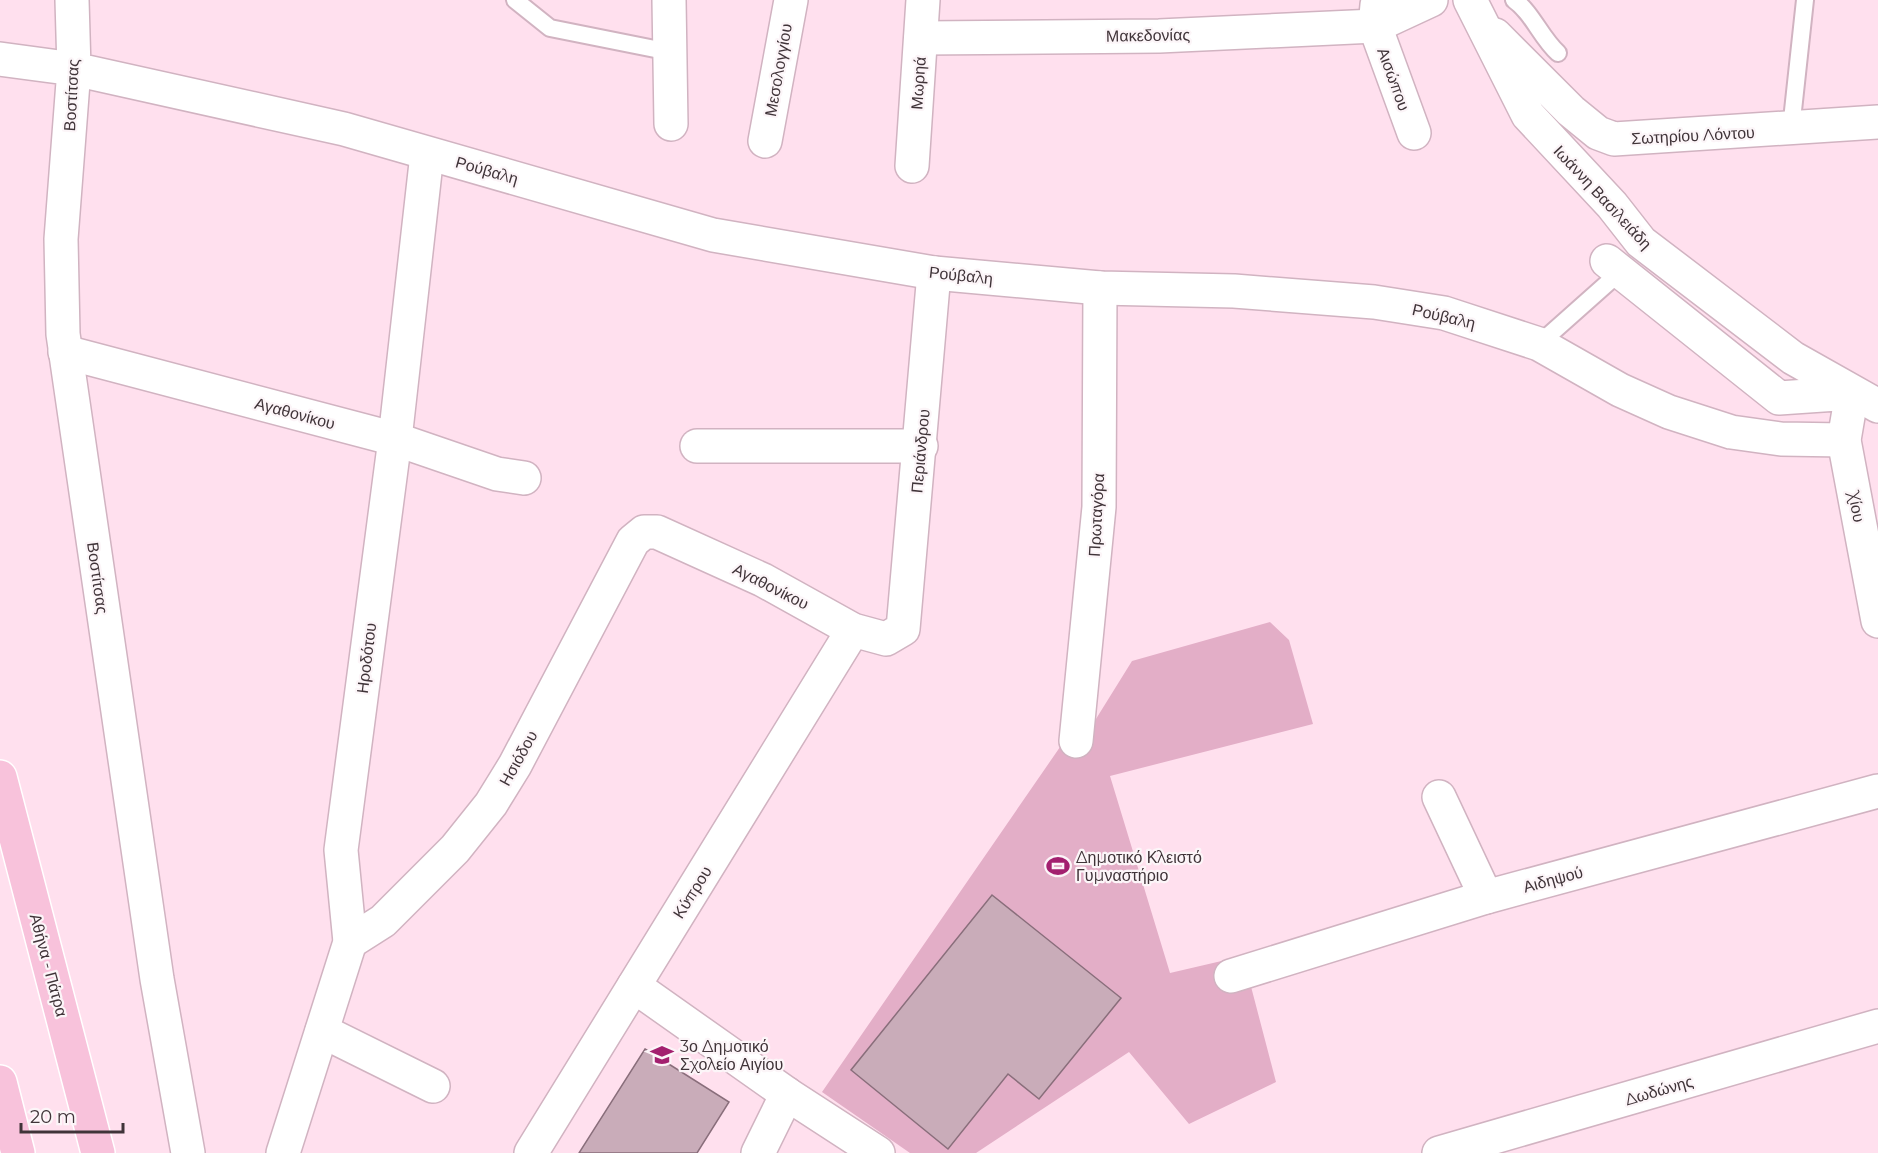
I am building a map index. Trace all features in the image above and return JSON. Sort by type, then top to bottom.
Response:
[{"type":"highway","name":"Αθήνα - Πάτρα","points":[[0,777],[98,1153]]},
{"type":"highway","points":[[0,1082],[18,1153]]},
{"type":"street","name":"Βοστίτσας","points":[[72,0],[74,69],[60,250],[65,352],[157,979],[188,1153]]},
{"type":"street","points":[[669,0],[671,124]]},
{"type":"street","name":"Μεσολογγίου","points":[[765,141],[791,0]]},
{"type":"street","name":"Μωρηά","points":[[912,166],[923,0]]},
{"type":"street","name":"Μακεδονίας","points":[[921,38],[1159,36],[1376,13],[1431,0]]},
{"type":"street","name":"Σωτηρίου Λόντου","points":[[1475,11],[1571,111],[1598,133],[1614,139],[1878,122]]},
{"type":"street","name":"Ιωάννη Βασιλειάδη","points":[[1475,11],[1528,115],[1612,205],[1641,242],[1751,327],[1865,400]]},
{"type":"street","name":"Αισώπου","points":[[1376,13],[1414,133]]},
{"type":"street","name":"Ρούβαλη","points":[[0,59],[74,69],[291,116],[713,235],[934,273],[1100,288],[1234,291],[1374,302],[1444,313],[1539,344],[1620,390],[1669,412],[1731,432],[1781,440],[1844,440]]},
{"type":"street","name":"Ηροδότου","points":[[283,1153],[350,942],[341,850],[395,439],[427,154]]},
{"type":"street","points":[[1613,266],[1779,398],[1865,400]]},
{"type":"street","name":"Περιάνδρου","points":[[903,629],[921,446],[934,273]]},
{"type":"street","name":"Πρωταγόρα","points":[[1076,741],[1098,507],[1100,288]]},
{"type":"street","name":"Αγαθονίκου","points":[[65,352],[395,439],[497,474],[524,478]]},
{"type":"street","name":"Χίου","points":[[1865,400],[1844,440],[1878,621]]},
{"type":"street","points":[[697,446],[921,446]]},
{"type":"street","name":"Αγαθονίκου","points":[[637,536],[644,532],[657,532],[763,580],[853,630],[886,639],[903,629]]},
{"type":"street","name":"Ησιόδου","points":[[350,942],[391,913],[455,849],[491,804],[515,765],[637,536]]},
{"type":"street","name":"Κύπρου","points":[[531,1153],[853,630]]},
{"type":"street","name":"Αιδηψού","points":[[1232,976],[1486,897],[1878,791]]},
{"type":"street","points":[[1439,797],[1486,897]]},
{"type":"street","points":[[634,986],[787,1094],[878,1153]]},
{"type":"street","name":"Δωδώνης","points":[[1439,1153],[1878,1026]]},
{"type":"street","points":[[322,1031],[433,1086]]},
{"type":"street","points":[[758,1153],[787,1094]]},
{"type":"lane","points":[[515,0],[550,28],[670,52]]},
{"type":"lane","points":[[1514,0],[1521,5],[1545,41],[1558,53]]},
{"type":"lane","points":[[1791,129],[1805,0]]},
{"type":"lane","points":[[1539,344],[1613,266]]},
{"type":"shaded area","name":"Δημοτικό Κλειστό Γυμναστήριο","points":[[1270,622],[1289,640],[1313,724],[1110,776],[1170,973],[1243,956],[1276,1082],[1189,1124],[1129,1052],[976,1153],[910,1153],[822,1092],[1069,734],[1086,735],[1132,661]]},
{"type":"building","points":[[992,895],[1121,998],[1039,1099],[1008,1074],[948,1149],[851,1070]]},
{"type":"building","points":[[645,1049],[729,1102],[697,1153],[579,1153]]},
{"type":"place","name":"Δημοτικό Κλειστό Γυμναστήριο","points":[[1058,866]]},
{"type":"place","name":"3ο Δημοτικό Σχολείο Αιγίου","points":[[662,1055]]}]
